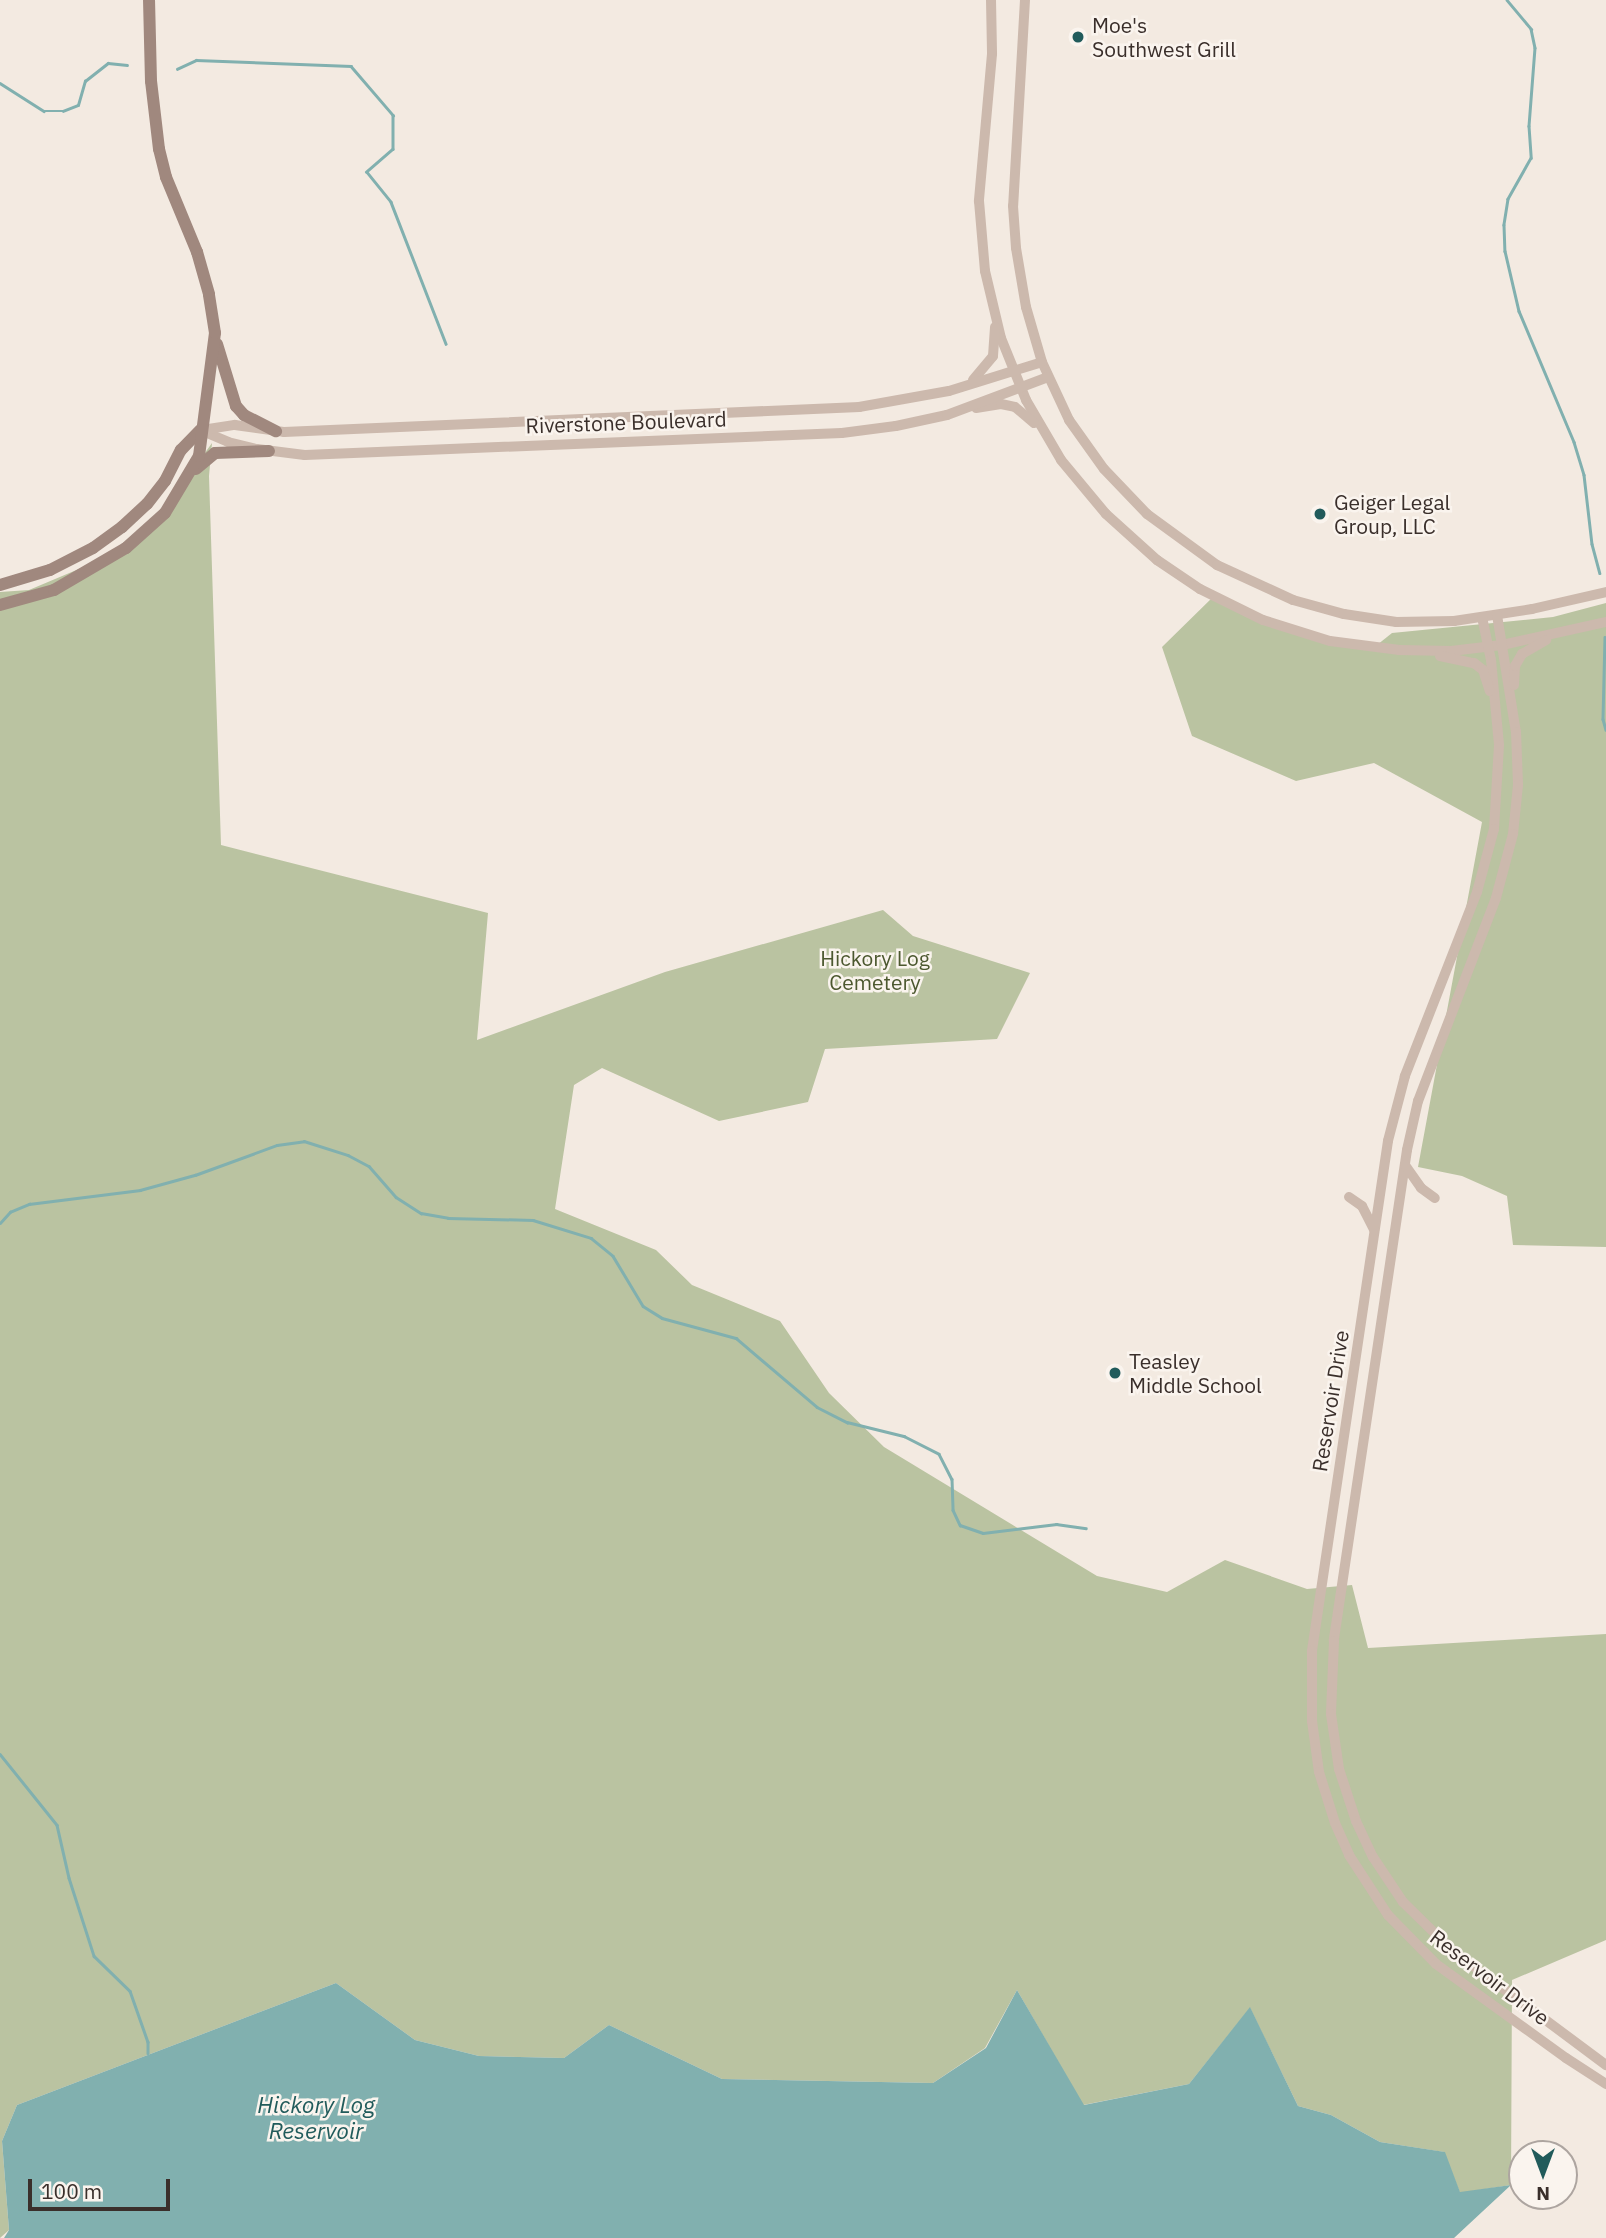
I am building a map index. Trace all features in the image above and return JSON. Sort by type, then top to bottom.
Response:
[{"type":"main road","points":[[149,0],[151,81],[159,149],[166,177],[197,252],[209,294],[230,396],[244,415],[276,431]]},
{"type":"main road","points":[[189,477],[199,456],[215,333]]},
{"type":"main road","points":[[0,585],[50,570],[93,548],[122,527],[147,504],[165,481],[181,450],[201,430]]},
{"type":"main road","points":[[0,605],[54,590],[126,548],[165,513],[189,477],[206,458],[215,453],[270,451]]},
{"type":"street","points":[[991,0],[992,54],[979,219],[985,271],[996,317],[1020,387],[1043,431],[1071,472],[1106,514],[1150,554],[1199,589],[1247,613],[1330,641],[1474,663],[1483,670],[1496,708]]},
{"type":"street","points":[[1026,0],[1014,228],[1026,307],[1042,362],[1069,420],[1104,470],[1147,514],[1217,565],[1293,600],[1344,614],[1424,623],[1497,615],[1606,592]]},
{"type":"street","points":[[968,385],[993,356],[996,317]]},
{"type":"street","name":"Riverstone Boulevard","points":[[201,430],[236,425],[276,431],[841,408],[914,399],[1042,362]]},
{"type":"street","name":"Riverstone Boulevard","points":[[201,430],[228,442],[270,451],[305,454],[842,433],[896,426],[960,410],[1048,377]]},
{"type":"street","points":[[960,410],[1001,404],[1015,407],[1043,431]]},
{"type":"street","name":"Reservoir Drive","points":[[1497,615],[1512,702],[1518,785],[1510,850],[1496,898],[1418,1101],[1405,1165],[1332,1660],[1331,1714],[1339,1769],[1363,1839],[1387,1879],[1414,1915],[1467,1963],[1606,2065]]},
{"type":"street","name":"Reservoir Drive","points":[[1482,617],[1496,708],[1500,779],[1490,849],[1477,892],[1402,1084],[1388,1141],[1312,1651],[1312,1721],[1324,1790],[1349,1855],[1377,1901],[1410,1940],[1463,1985],[1606,2084]]},
{"type":"street","points":[[1399,650],[1451,651],[1488,647],[1606,622]]},
{"type":"street","points":[[1512,702],[1516,666],[1522,654],[1570,630]]},
{"type":"street","points":[[1405,1165],[1421,1188],[1435,1198]]},
{"type":"street","points":[[1349,1197],[1362,1206],[1375,1232]]},
{"type":"green space","name":"Hickory Log Cemetery","points":[[212,443],[209,476],[221,845],[488,913],[477,1040],[665,972],[883,910],[913,936],[1030,973],[997,1039],[825,1049],[808,1102],[719,1121],[602,1068],[574,1085],[555,1209],[656,1250],[692,1285],[780,1321],[829,1393],[884,1447],[1097,1576],[1167,1592],[1225,1560],[1307,1589],[1352,1585],[1368,1648],[1606,1634],[1606,1940],[1512,1980],[1511,2140],[1508,2140],[1508,2185],[1460,2193],[1444,2152],[1380,2142],[1331,2115],[1298,2106],[1250,2008],[1189,2084],[1083,2105],[1017,1990],[985,2048],[933,2083],[722,2079],[609,2025],[564,2058],[479,2056],[415,2040],[336,1983],[17,2105],[2,2141],[9,2230],[0,2238],[0,592],[29,590],[112,555],[156,521]]},
{"type":"green space","points":[[1214,596],[1299,634],[1372,649],[1392,633],[1553,617],[1606,603],[1606,1247],[1513,1245],[1507,1196],[1462,1176],[1418,1167],[1482,822],[1374,763],[1296,781],[1192,736],[1162,647]]},
{"type":"water","name":"Hickory Log Reservoir","points":[[336,1983],[415,2040],[479,2056],[564,2058],[609,2025],[722,2079],[933,2083],[986,2048],[1017,1990],[1084,2105],[1189,2084],[1250,2007],[1298,2106],[1331,2115],[1380,2142],[1445,2152],[1460,2192],[1508,2185],[1508,2188],[1454,2238],[4,2238],[9,2230],[2,2141],[17,2105]]},
{"type":"waterway","points":[[1507,0],[1531,29],[1535,48],[1529,126],[1531,158],[1508,199],[1504,225],[1505,251],[1519,311],[1574,442],[1584,475],[1592,544],[1600,573]]},
{"type":"waterway","points":[[177,69],[196,60],[351,66],[393,115],[393,149],[367,172],[391,202],[446,344]]},
{"type":"waterway","points":[[0,83],[44,111],[63,111],[78,105],[85,81],[108,63],[127,65]]},
{"type":"waterway","points":[[1605,637],[1603,719],[1606,730]]},
{"type":"waterway","points":[[0,1223],[10,1212],[29,1204],[140,1190],[195,1175],[277,1145],[304,1141],[348,1155],[369,1166],[396,1197],[421,1213],[448,1218],[533,1220],[591,1238],[613,1256],[643,1306],[662,1318],[736,1338],[817,1407],[847,1422],[904,1436],[939,1454],[952,1479],[953,1510],[960,1525],[983,1533],[1056,1524],[1086,1528]]},
{"type":"waterway","points":[[0,1754],[57,1825],[69,1878],[94,1956],[130,1991],[148,2042],[148,2053]]},
{"type":"place","name":"Moe's Southwest Grill","points":[[1078,37]]},
{"type":"place","name":"Geiger Legal Group, LLC","points":[[1320,514]]},
{"type":"place","name":"Teasley Middle School","points":[[1115,1373]]}]
